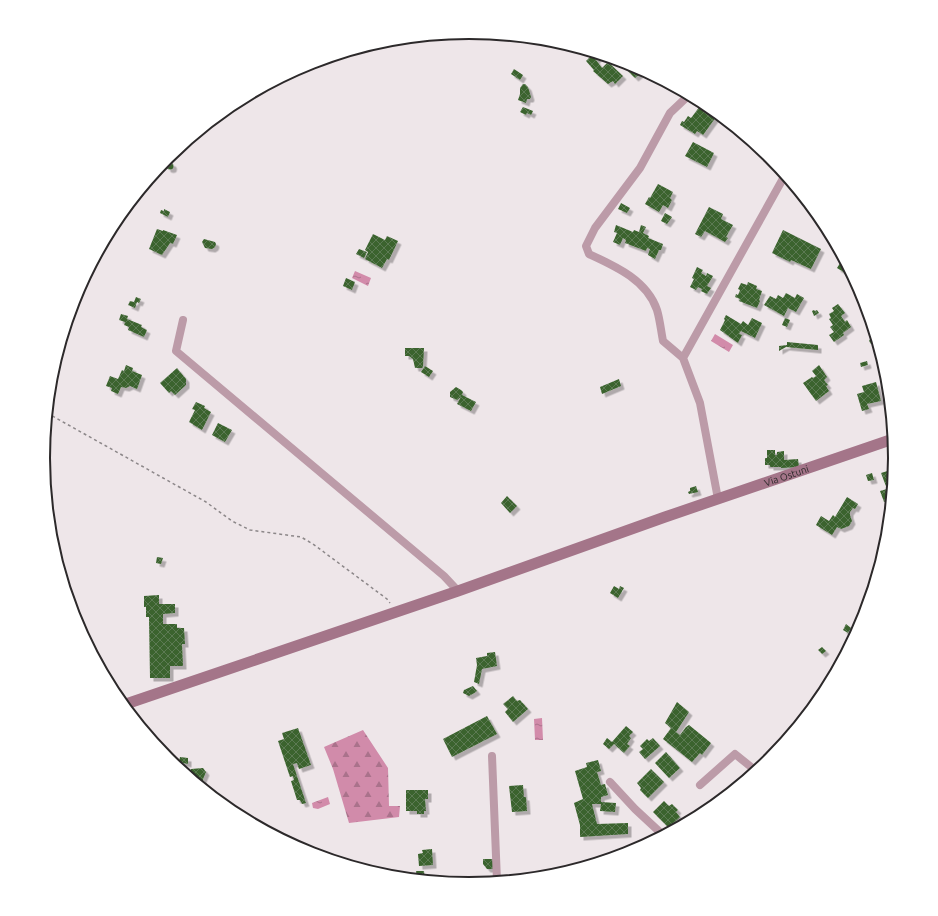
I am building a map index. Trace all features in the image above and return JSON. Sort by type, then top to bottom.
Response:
[{"type":"main road","name":"Via Ostuni","points":[[130,703],[458,591],[665,517],[887,441]]},
{"type":"street","points":[[685,99],[670,113],[640,168],[595,228],[586,246],[589,254],[610,263],[635,279],[650,296],[657,310],[663,341],[683,358],[700,403],[718,499]]},
{"type":"street","points":[[683,358],[782,180]]},
{"type":"street","points":[[183,320],[176,351],[444,576],[458,591]]},
{"type":"street","points":[[700,785],[735,754],[751,767]]},
{"type":"street","points":[[492,756],[497,876]]},
{"type":"street","points":[[610,782],[635,809],[659,831]]},
{"type":"path","points":[[53,416],[206,502],[232,521],[250,530],[301,537],[313,544],[387,599],[396,611]]},
{"type":"green space","points":[[363,730],[388,768],[389,806],[400,806],[399,817],[349,823],[333,769],[324,747]]},
{"type":"water","points":[[355,271],[371,278],[368,286],[352,278]]},
{"type":"water","points":[[715,334],[733,345],[729,352],[711,341]]},
{"type":"water","points":[[542,718],[543,740],[535,740],[534,719]]},
{"type":"water","points":[[328,797],[330,804],[318,809],[313,808],[312,803]]},
{"type":"building","points":[[590,57],[597,59],[596,60],[602,68],[608,62],[609,63],[623,76],[615,84],[613,81],[608,84],[593,71],[594,70],[586,61]]},
{"type":"building","points":[[514,69],[523,75],[520,80],[511,74]]},
{"type":"building","points":[[627,70],[639,75],[635,78]]},
{"type":"building","points":[[523,84],[528,87],[531,97],[530,99],[527,99],[526,103],[518,100],[520,88]]},
{"type":"building","points":[[523,107],[533,111],[531,115],[527,113],[526,115],[520,112]]},
{"type":"building","points":[[699,108],[714,119],[703,135],[697,131],[695,134],[680,125],[688,116],[691,118]]},
{"type":"building","points":[[693,142],[714,153],[707,167],[685,156]]},
{"type":"building","points":[[171,164],[172,168],[168,168]]},
{"type":"building","points":[[658,184],[673,192],[670,198],[672,200],[668,208],[663,205],[659,212],[645,204]]},
{"type":"building","points":[[621,203],[630,208],[627,213],[618,209]]},
{"type":"building","points":[[709,207],[723,214],[721,219],[733,225],[726,237],[728,238],[725,242],[705,231],[701,237],[695,234]]},
{"type":"building","points":[[164,209],[170,212],[168,217],[160,213],[161,210],[164,211]]},
{"type":"building","points":[[665,213],[672,217],[667,224],[661,221]]},
{"type":"building","points":[[616,225],[633,232],[634,230],[639,232],[641,225],[646,227],[643,233],[649,236],[648,238],[663,244],[655,259],[648,255],[650,249],[647,248],[646,251],[625,243],[626,240],[623,238],[620,245],[613,242],[617,233],[614,232]]},
{"type":"building","points":[[157,229],[177,235],[173,244],[170,243],[162,255],[149,249]]},
{"type":"building","points":[[783,230],[821,249],[811,269],[791,260],[790,262],[772,253]]},
{"type":"building","points":[[373,234],[385,240],[387,236],[398,241],[389,260],[387,259],[382,268],[365,259],[368,252],[365,250]]},
{"type":"building","points":[[204,239],[215,242],[215,247],[212,249],[205,248],[202,242]]},
{"type":"building","points":[[359,249],[367,252],[364,258],[356,254]]},
{"type":"building","points":[[840,263],[845,273],[837,268]]},
{"type":"building","points":[[697,267],[703,270],[701,273],[706,276],[707,273],[713,276],[707,286],[711,288],[707,294],[701,291],[702,289],[698,287],[696,290],[690,287]]},
{"type":"building","points":[[346,278],[355,282],[352,290],[343,286]]},
{"type":"building","points":[[748,282],[757,286],[756,289],[762,291],[757,308],[739,301],[740,299],[735,297],[736,294],[738,295],[740,290],[738,289],[741,283],[747,285]]},
{"type":"building","points":[[786,293],[795,298],[797,294],[804,298],[796,312],[788,308],[784,316],[764,305],[770,296],[776,299],[778,295],[783,298]]},
{"type":"building","points":[[136,297],[141,299],[139,303],[137,302],[135,308],[128,305],[130,301],[134,302]]},
{"type":"building","points":[[838,304],[845,313],[841,316],[845,322],[847,320],[851,327],[843,333],[844,335],[834,342],[829,335],[834,332],[830,327],[833,325],[829,319],[831,318],[829,314],[834,311],[832,308]]},
{"type":"building","points":[[817,310],[819,313],[814,316],[812,311]]},
{"type":"building","points":[[121,314],[128,316],[127,319],[142,325],[141,327],[147,330],[144,337],[128,330],[129,327],[124,325],[125,322],[119,320]]},
{"type":"building","points":[[726,315],[741,324],[743,321],[748,325],[752,318],[762,323],[755,338],[741,331],[739,334],[742,335],[738,343],[720,330]]},
{"type":"building","points":[[785,318],[790,320],[787,327],[782,325]]},
{"type":"building","points":[[787,342],[818,345],[818,350],[786,347],[779,351],[779,346],[787,345]]},
{"type":"building","points":[[405,348],[424,348],[422,368],[415,368],[413,359],[409,356],[405,356]]},
{"type":"building","points":[[867,361],[868,365],[861,367],[860,363]]},
{"type":"building","points":[[126,365],[133,368],[132,371],[142,375],[137,389],[130,386],[126,388],[121,387],[118,394],[111,391],[112,388],[106,386],[110,376],[118,379],[122,370],[124,371]]},
{"type":"building","points":[[819,365],[827,377],[824,380],[828,385],[826,386],[829,391],[816,401],[803,383],[816,376],[812,371]]},
{"type":"building","points":[[425,366],[433,371],[429,377],[421,372]]},
{"type":"building","points":[[177,368],[186,379],[186,385],[175,395],[171,391],[169,393],[160,383]]},
{"type":"building","points":[[619,379],[621,386],[602,394],[600,387]]},
{"type":"building","points":[[876,382],[881,401],[867,404],[869,409],[862,411],[857,394],[864,392],[862,386]]},
{"type":"building","points":[[456,387],[463,392],[462,395],[476,402],[471,411],[457,404],[461,397],[457,400],[450,397],[450,392]]},
{"type":"building","points":[[196,402],[205,406],[204,408],[211,412],[202,430],[189,422],[195,410],[192,409]]},
{"type":"building","points":[[218,423],[232,430],[225,442],[212,435]]},
{"type":"building","points":[[767,450],[775,450],[775,455],[777,455],[777,452],[784,451],[784,460],[798,459],[799,467],[781,468],[765,465]]},
{"type":"building","points":[[888,471],[887,488],[881,473]]},
{"type":"building","points":[[872,473],[874,480],[868,481],[866,475]]},
{"type":"building","points":[[696,486],[698,492],[689,494],[688,492],[690,491],[690,488]]},
{"type":"building","points":[[887,489],[884,502],[880,491]]},
{"type":"building","points":[[507,496],[517,506],[510,513],[501,503]]},
{"type":"building","points":[[847,497],[858,504],[855,509],[853,508],[850,512],[852,521],[849,526],[841,529],[837,527],[832,535],[816,525],[821,516],[829,521],[833,515],[835,517]]},
{"type":"building","points":[[157,557],[163,558],[161,564],[156,563]]},
{"type":"building","points":[[614,586],[619,589],[620,586],[624,588],[618,598],[610,593]]},
{"type":"building","points":[[159,595],[159,604],[175,604],[175,613],[163,614],[163,624],[177,624],[177,628],[184,628],[185,644],[182,644],[183,666],[170,666],[170,678],[150,678],[149,617],[146,617],[144,596]]},
{"type":"building","points":[[846,624],[851,628],[848,633],[843,630]]},
{"type":"building","points":[[822,647],[826,651],[822,654],[818,650]]},
{"type":"building","points":[[495,652],[497,666],[482,669],[479,684],[474,682],[477,665],[476,658],[487,656],[487,653]]},
{"type":"building","points":[[473,686],[477,691],[476,692],[469,696],[463,693],[464,690]]},
{"type":"building","points":[[513,696],[517,701],[520,700],[528,709],[513,722],[505,712],[508,709],[503,704]]},
{"type":"building","points":[[677,702],[689,712],[676,732],[680,735],[689,725],[711,743],[702,755],[700,753],[692,762],[663,739],[671,728],[665,723]]},
{"type":"building","points":[[487,716],[497,734],[452,757],[443,739]]},
{"type":"building","points":[[626,726],[633,732],[629,736],[631,738],[627,744],[630,746],[624,753],[614,744],[609,749],[603,744],[607,738],[612,742]]},
{"type":"building","points":[[298,728],[311,765],[299,769],[297,763],[293,764],[306,803],[302,804],[300,800],[297,800],[291,781],[294,780],[293,776],[290,777],[278,741],[284,739],[282,733]]},
{"type":"building","points":[[653,738],[660,746],[645,759],[639,752],[643,749],[640,746],[647,739],[649,741]]},
{"type":"building","points":[[666,752],[680,768],[669,778],[655,763]]},
{"type":"building","points":[[180,757],[188,758],[188,764],[182,763],[179,760]]},
{"type":"building","points":[[598,760],[601,771],[597,772],[601,785],[605,784],[608,795],[601,797],[601,802],[616,803],[615,812],[600,811],[601,804],[592,804],[597,824],[628,823],[628,834],[580,837],[580,825],[574,803],[583,799],[575,771],[587,767],[586,763]]},
{"type":"building","points":[[203,768],[206,772],[203,781],[191,771],[191,769]]},
{"type":"building","points":[[651,769],[664,782],[648,798],[640,790],[641,788],[637,783]]},
{"type":"building","points":[[523,785],[527,811],[512,812],[509,786]]},
{"type":"building","points":[[406,790],[428,790],[428,799],[425,799],[426,811],[424,811],[424,814],[417,814],[417,811],[406,811]]},
{"type":"building","points":[[664,801],[669,806],[672,804],[678,810],[676,812],[680,817],[668,827],[653,812]]},
{"type":"building","points":[[432,849],[433,865],[419,866],[418,854],[423,853],[422,850]]},
{"type":"building","points":[[483,859],[493,859],[493,869],[487,869],[483,864]]},
{"type":"building","points":[[416,871],[424,871],[424,874],[416,873]]}]
